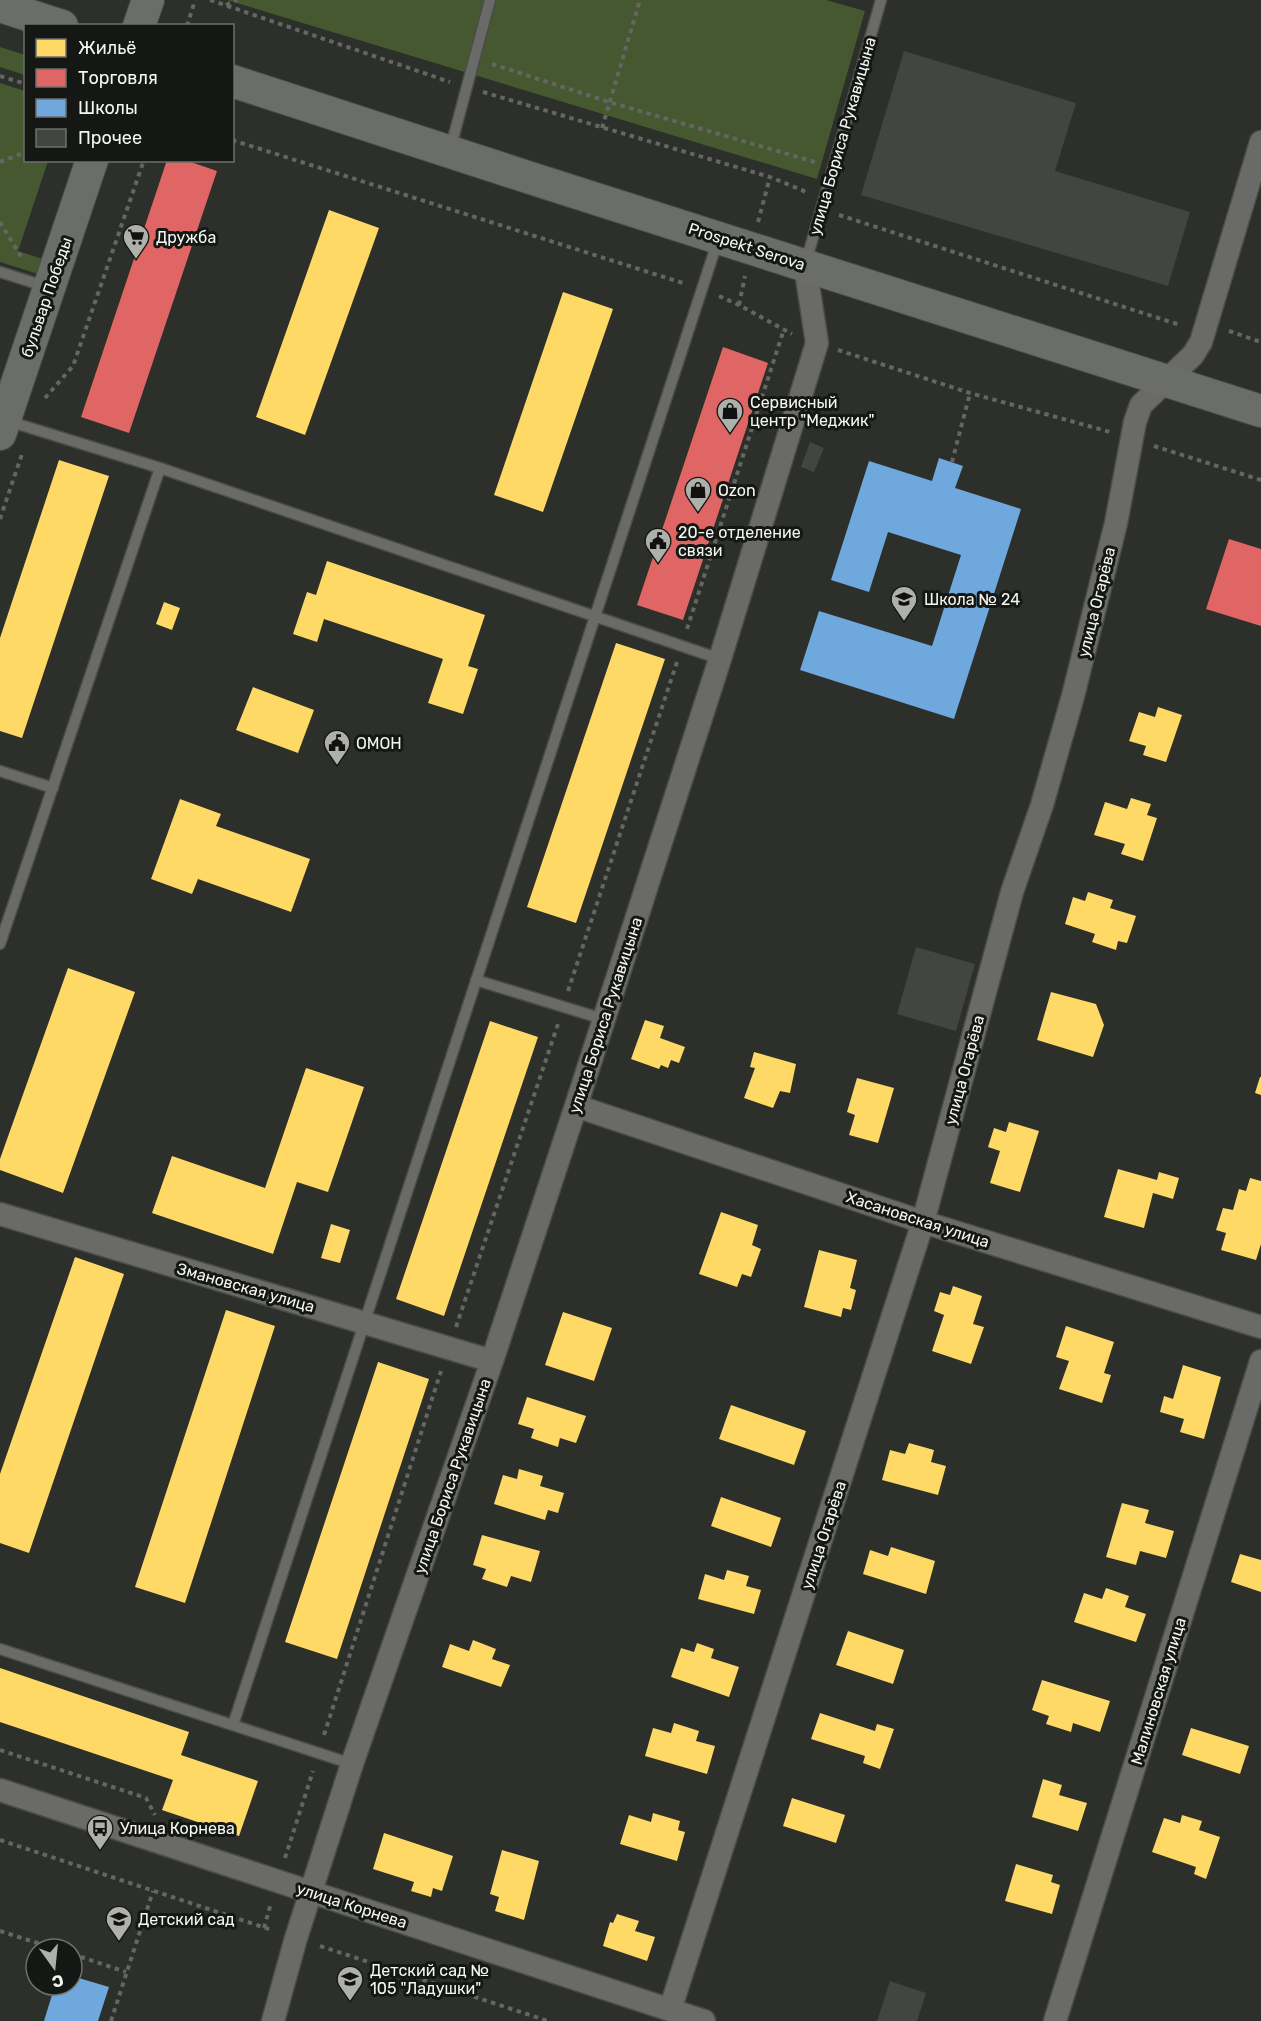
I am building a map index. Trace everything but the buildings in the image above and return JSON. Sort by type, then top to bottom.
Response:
[{"type":"main road","points":[[140,24],[148,0]]},
{"type":"main road","points":[[0,6],[56,24]]},
{"type":"main road","name":"Prospekt Serova","points":[[234,82],[449,153],[1261,411]]},
{"type":"main road","name":"бульвар Победы","points":[[12,427],[44,286],[91,162]]},
{"type":"street","name":"улица Огарёва","points":[[670,2010],[923,1222],[1011,892],[1042,805],[1073,696],[1116,523],[1131,439],[1141,405],[1193,355],[1201,342],[1261,142]]},
{"type":"street","name":"улица Бориса Рукавицына","points":[[273,2021],[311,1891],[352,1764],[492,1361],[576,1106],[720,659],[817,343],[805,265]]},
{"type":"street","name":"Хасановская улица","points":[[576,1106],[923,1222],[1261,1327]]},
{"type":"street","name":"Змановская улица","points":[[0,1214],[492,1361]]},
{"type":"street","name":"Малиновская улица","points":[[1055,2021],[1261,1361]]},
{"type":"street","name":"улица Корнева","points":[[0,1790],[704,2021]]},
{"type":"lane","points":[[449,153],[490,0]]},
{"type":"lane","name":"улица Бориса Рукавицына","points":[[805,265],[824,206],[881,0]]},
{"type":"lane","points":[[233,1725],[594,616],[703,290],[718,237]]},
{"type":"lane","points":[[0,272],[44,286]]},
{"type":"lane","points":[[12,427],[160,468],[720,659]]},
{"type":"lane","points":[[0,944],[160,468]]},
{"type":"lane","points":[[0,771],[53,788]]},
{"type":"lane","points":[[476,980],[603,1019]]},
{"type":"lane","points":[[0,1649],[352,1764]]},
{"type":"path","points":[[189,24],[195,0]]},
{"type":"path","points":[[210,0],[466,87],[770,177],[802,190],[840,216],[1181,325]]},
{"type":"path","points":[[225,5],[237,0]]},
{"type":"path","points":[[602,128],[640,0]]},
{"type":"path","points":[[474,59],[609,102],[833,168]]},
{"type":"path","points":[[0,76],[24,83]]},
{"type":"path","points":[[234,141],[703,290],[739,305],[798,338],[970,393],[1131,439],[1261,480]]},
{"type":"path","points":[[0,162],[24,153]]},
{"type":"path","points":[[0,519],[12,427],[39,404],[72,366],[143,162]]},
{"type":"path","points":[[0,222],[44,286]]},
{"type":"path","points":[[285,1858],[449,1348],[563,1008],[784,329]]},
{"type":"path","points":[[952,462],[970,393]]},
{"type":"path","points":[[0,1750],[146,1798],[157,1818]]},
{"type":"path","points":[[274,1855],[318,1869]]},
{"type":"path","points":[[264,1928],[278,1880]]},
{"type":"path","points":[[111,2021],[153,1891]]},
{"type":"path","points":[[0,1931],[24,1939]]},
{"type":"path","points":[[84,1958],[126,1972]]},
{"type":"green space","points":[[227,0],[826,0],[865,11],[817,179]]},
{"type":"green space","points":[[0,47],[24,55],[24,75],[0,67]]},
{"type":"green space","points":[[0,83],[24,91],[24,162],[48,162],[18,251],[43,259],[38,274],[0,262]]},
{"type":"place","name":"Дружба","points":[[136,260]]},
{"type":"place","name":"Сервисный центр \"Меджик\"","points":[[730,434]]},
{"type":"place","name":"Ozon","points":[[698,513]]},
{"type":"place","name":"20-е отделение связи","points":[[658,564]]},
{"type":"place","name":"Школа № 24","points":[[904,622]]},
{"type":"place","name":"ОМОН","points":[[337,766]]},
{"type":"place","name":"Улица Корнева","points":[[100,1851]]},
{"type":"place","name":"Детский сад","points":[[119,1942]]},
{"type":"place","name":"Детский сад № 105 \"Ладушки\"","points":[[350,2002]]}]
